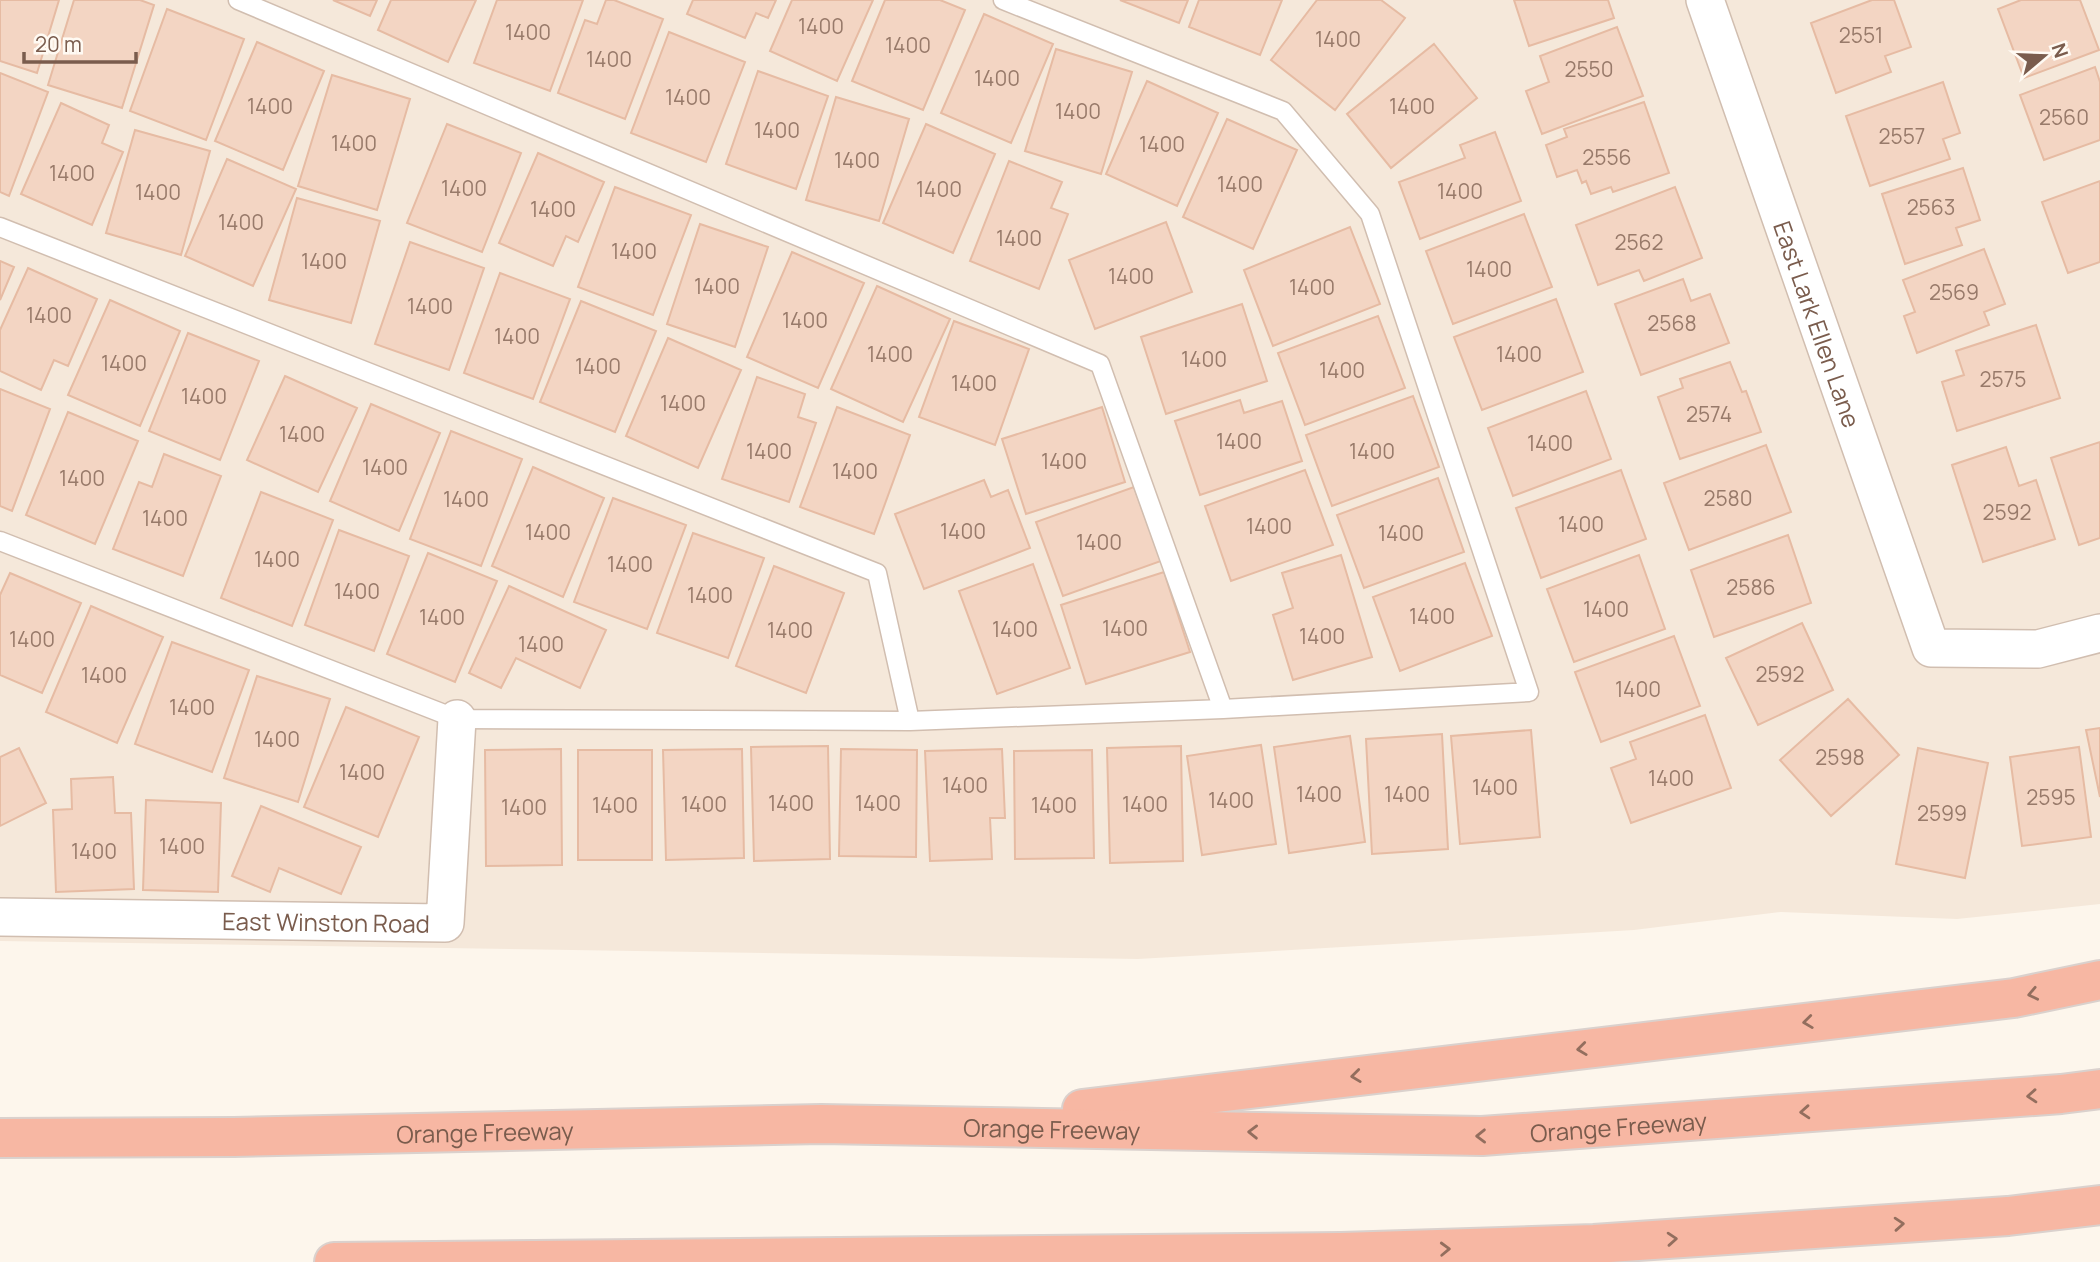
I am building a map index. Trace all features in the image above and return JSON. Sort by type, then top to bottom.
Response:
[{"type":"highway","points":[[940,1126],[2000,999],[2100,980]]},
{"type":"highway","name":"Orange Freeway","points":[[0,1138],[234,1137],[821,1124],[1482,1136],[2061,1094],[2100,1088]]},
{"type":"highway","points":[[334,1262],[1119,1258],[1594,1244],[2008,1216],[2100,1205]]},
{"type":"street","name":"East Lark Ellen Lane","points":[[1705,0],[1931,648],[2038,649],[2100,633]]},
{"type":"street","name":"East Winston Road","points":[[0,917],[445,923],[457,719]]},
{"type":"lane","points":[[238,0],[1100,364],[1223,709]]},
{"type":"lane","points":[[0,541],[457,719],[910,721],[1223,709],[1529,692],[1370,214],[1283,111],[1003,0]]},
{"type":"lane","points":[[0,227],[877,573],[910,721]]},
{"type":"shaded area","points":[[0,0],[2100,0],[2100,904],[1957,919],[1781,912],[1634,930],[1138,959],[0,941]]},
{"type":"building","points":[[0,0],[59,0],[37,73],[0,61]]},
{"type":"building","points":[[74,0],[140,0],[154,5],[122,108],[48,85]]},
{"type":"building","points":[[333,0],[377,0],[370,16]]},
{"type":"building","points":[[391,0],[476,0],[448,62],[378,30]]},
{"type":"building","points":[[497,0],[583,0],[550,91],[474,63]]},
{"type":"building","points":[[606,0],[614,0],[663,19],[625,119],[558,93],[585,20],[597,24]]},
{"type":"building","points":[[693,0],[776,0],[768,18],[756,13],[745,38],[687,14]]},
{"type":"building","points":[[792,0],[873,0],[837,81],[770,51]]},
{"type":"building","points":[[885,0],[940,0],[965,10],[923,110],[852,81]]},
{"type":"building","points":[[1120,0],[1188,0],[1179,23]]},
{"type":"building","points":[[1199,0],[1282,0],[1260,55],[1189,27]]},
{"type":"building","points":[[1317,0],[1381,0],[1405,18],[1335,110],[1271,60]]},
{"type":"building","points":[[1514,0],[1608,0],[1614,18],[1529,46]]},
{"type":"building","points":[[1872,0],[1894,0],[1911,47],[1885,56],[1891,72],[1836,93],[1811,23]]},
{"type":"building","points":[[2021,0],[2080,0],[2099,50],[2024,78],[1998,9]]},
{"type":"building","points":[[167,9],[244,39],[206,140],[130,111]]},
{"type":"building","points":[[984,14],[1053,44],[1011,143],[941,113]]},
{"type":"building","points":[[1617,27],[1643,96],[1542,134],[1526,91],[1549,82],[1540,56]]},
{"type":"building","points":[[669,32],[745,62],[706,162],[631,133]]},
{"type":"building","points":[[257,42],[324,71],[283,170],[215,141]]},
{"type":"building","points":[[1434,44],[1477,98],[1391,168],[1347,114]]},
{"type":"building","points":[[1056,49],[1132,72],[1101,174],[1025,151]]},
{"type":"building","points":[[2095,67],[2100,82],[2100,140],[2044,160],[2020,95]]},
{"type":"building","points":[[758,71],[828,96],[796,189],[726,164]]},
{"type":"building","points":[[0,73],[48,92],[9,196],[0,192]]},
{"type":"building","points":[[332,75],[410,99],[377,210],[298,186]]},
{"type":"building","points":[[1147,81],[1218,113],[1177,206],[1106,174]]},
{"type":"building","points":[[1943,82],[1960,133],[1943,139],[1950,159],[1870,186],[1846,116]]},
{"type":"building","points":[[836,97],[909,119],[879,221],[806,200]]},
{"type":"building","points":[[1644,102],[1669,173],[1613,192],[1611,187],[1591,194],[1586,181],[1582,183],[1577,170],[1557,177],[1546,145],[1567,137],[1564,129]]},
{"type":"building","points":[[61,103],[109,125],[102,143],[123,152],[92,225],[21,194]]},
{"type":"building","points":[[1227,119],[1297,150],[1253,249],[1183,217]]},
{"type":"building","points":[[447,124],[521,153],[482,252],[407,223]]},
{"type":"building","points":[[926,124],[995,154],[953,253],[883,223]]},
{"type":"building","points":[[135,130],[210,151],[181,255],[106,233]]},
{"type":"building","points":[[1495,132],[1521,201],[1420,239],[1399,182],[1465,158],[1460,145]]},
{"type":"building","points":[[538,153],[604,182],[578,242],[566,236],[553,266],[499,243]]},
{"type":"building","points":[[227,159],[296,189],[253,286],[185,256]]},
{"type":"building","points":[[1009,161],[1062,182],[1051,208],[1068,214],[1039,289],[970,261]]},
{"type":"building","points":[[1963,168],[1980,220],[1956,228],[1962,245],[1905,264],[1882,194]]},
{"type":"building","points":[[2100,181],[2100,262],[2068,273],[2042,202]]},
{"type":"building","points":[[615,187],[691,215],[653,315],[578,287]]},
{"type":"building","points":[[1675,187],[1702,258],[1644,281],[1639,270],[1598,285],[1576,225]]},
{"type":"building","points":[[297,198],[380,221],[351,323],[269,300]]},
{"type":"building","points":[[1524,214],[1552,287],[1453,324],[1426,251]]},
{"type":"building","points":[[1166,222],[1192,292],[1095,329],[1069,260]]},
{"type":"building","points":[[700,224],[768,247],[735,347],[667,324]]},
{"type":"building","points":[[1350,227],[1380,304],[1273,346],[1244,270]]},
{"type":"building","points":[[410,242],[484,268],[449,370],[375,344]]},
{"type":"building","points":[[1984,249],[2005,304],[1984,312],[1989,325],[1917,353],[1904,316],[1915,312],[1903,280]]},
{"type":"building","points":[[792,252],[864,283],[818,388],[747,357]]},
{"type":"building","points":[[0,261],[14,267],[0,300]]},
{"type":"building","points":[[28,268],[97,299],[68,366],[54,360],[41,390],[0,371],[0,330]]},
{"type":"building","points":[[500,273],[570,299],[533,399],[464,373]]},
{"type":"building","points":[[1683,279],[1691,301],[1710,294],[1729,343],[1641,375],[1615,304]]},
{"type":"building","points":[[877,286],[950,319],[903,422],[831,389]]},
{"type":"building","points":[[1556,299],[1583,372],[1482,410],[1454,337]]},
{"type":"building","points":[[110,300],[180,331],[140,426],[68,395]]},
{"type":"building","points":[[581,301],[656,331],[615,432],[540,402]]},
{"type":"building","points":[[1242,304],[1267,381],[1166,414],[1141,337]]},
{"type":"building","points":[[1378,316],[1405,388],[1305,425],[1278,353]]},
{"type":"building","points":[[954,321],[1029,349],[995,445],[919,417]]},
{"type":"building","points":[[2036,325],[2060,398],[1957,431],[1942,382],[1964,375],[1956,351]]},
{"type":"building","points":[[188,333],[259,361],[220,460],[149,431]]},
{"type":"building","points":[[668,338],[741,370],[698,468],[626,436]]},
{"type":"building","points":[[1730,362],[1742,392],[1746,391],[1761,432],[1680,459],[1658,397],[1683,388],[1680,379]]},
{"type":"building","points":[[285,376],[357,408],[318,492],[247,460]]},
{"type":"building","points":[[757,377],[805,394],[798,417],[816,423],[789,502],[722,479]]},
{"type":"building","points":[[0,389],[50,409],[12,511],[0,506]]},
{"type":"building","points":[[1586,391],[1611,459],[1513,496],[1488,428]]},
{"type":"building","points":[[1413,396],[1439,467],[1332,506],[1306,435]]},
{"type":"building","points":[[1240,400],[1244,413],[1282,401],[1302,461],[1200,495],[1175,421]]},
{"type":"building","points":[[371,404],[440,433],[399,531],[330,501]]},
{"type":"building","points":[[837,407],[910,435],[874,534],[800,507]]},
{"type":"building","points":[[1102,407],[1125,482],[1026,514],[1002,439]]},
{"type":"building","points":[[68,412],[138,441],[95,544],[26,515]]},
{"type":"building","points":[[451,431],[522,459],[481,566],[410,539]]},
{"type":"building","points":[[2100,442],[2100,538],[2079,545],[2051,458]]},
{"type":"building","points":[[1766,445],[1791,512],[1689,550],[1664,483]]},
{"type":"building","points":[[2006,447],[2019,486],[2036,480],[2055,539],[1983,562],[1952,465]]},
{"type":"building","points":[[164,454],[221,476],[183,576],[113,549],[139,482],[152,487]]},
{"type":"building","points":[[533,467],[604,498],[563,597],[492,566]]},
{"type":"building","points":[[1305,470],[1333,545],[1231,581],[1205,506]]},
{"type":"building","points":[[1621,470],[1646,539],[1541,578],[1516,508]]},
{"type":"building","points":[[1438,478],[1464,552],[1364,588],[1337,515]]},
{"type":"building","points":[[984,480],[991,497],[1008,490],[1030,548],[924,589],[895,514]]},
{"type":"building","points":[[1134,487],[1161,561],[1063,596],[1036,522]]},
{"type":"building","points":[[261,492],[333,520],[292,626],[221,598]]},
{"type":"building","points":[[613,498],[686,525],[647,629],[574,602]]},
{"type":"building","points":[[339,530],[409,556],[374,651],[305,625]]},
{"type":"building","points":[[693,533],[764,558],[728,658],[657,633]]},
{"type":"building","points":[[1788,535],[1811,603],[1714,637],[1691,570]]},
{"type":"building","points":[[428,553],[497,581],[455,682],[387,654]]},
{"type":"building","points":[[1341,555],[1372,657],[1293,680],[1273,615],[1293,608],[1282,573]]},
{"type":"building","points":[[1639,555],[1665,629],[1574,662],[1547,589]]},
{"type":"building","points":[[1465,563],[1492,636],[1400,671],[1373,597]]},
{"type":"building","points":[[1033,564],[1070,668],[997,694],[959,591]]},
{"type":"building","points":[[774,566],[844,593],[806,693],[736,666]]},
{"type":"building","points":[[1164,572],[1190,652],[1086,684],[1061,605]]},
{"type":"building","points":[[10,573],[81,603],[42,693],[0,675],[0,595]]},
{"type":"building","points":[[509,586],[606,630],[580,688],[516,658],[501,688],[469,673]]},
{"type":"building","points":[[91,606],[163,637],[117,743],[46,712]]},
{"type":"building","points":[[1802,623],[1833,690],[1758,725],[1726,658]]},
{"type":"building","points":[[1674,636],[1700,706],[1601,742],[1575,672]]},
{"type":"building","points":[[172,642],[249,670],[212,772],[135,744]]},
{"type":"building","points":[[257,676],[330,699],[298,802],[224,778]]},
{"type":"building","points":[[1848,699],[1899,755],[1831,816],[1780,760]]},
{"type":"building","points":[[346,707],[419,737],[378,837],[304,807]]},
{"type":"building","points":[[1705,715],[1731,788],[1631,823],[1611,768],[1636,759],[1630,742]]},
{"type":"building","points":[[2100,728],[2100,797],[2086,730]]},
{"type":"building","points":[[1531,730],[1540,837],[1460,844],[1451,736]]},
{"type":"building","points":[[1442,734],[1448,849],[1372,854],[1366,739]]},
{"type":"building","points":[[1350,736],[1365,842],[1289,853],[1274,747]]},
{"type":"building","points":[[1261,745],[1276,844],[1202,855],[1187,756]]},
{"type":"building","points":[[828,746],[830,859],[754,861],[751,747]]},
{"type":"building","points":[[1181,746],[1183,861],[1110,863],[1107,748]]},
{"type":"building","points":[[2079,747],[2091,837],[2022,846],[2010,757]]},
{"type":"building","points":[[19,748],[46,803],[0,826],[0,757]]},
{"type":"building","points":[[1918,748],[1988,763],[1965,878],[1896,864]]},
{"type":"building","points":[[561,749],[562,865],[486,866],[485,750]]},
{"type":"building","points":[[742,749],[744,858],[666,860],[663,750]]},
{"type":"building","points":[[841,749],[917,750],[916,857],[839,856]]},
{"type":"building","points":[[1002,749],[1005,818],[990,818],[992,859],[930,861],[925,751]]},
{"type":"building","points":[[578,750],[652,750],[652,860],[578,860]]},
{"type":"building","points":[[1092,750],[1094,858],[1015,859],[1014,751]]},
{"type":"building","points":[[113,777],[115,813],[131,813],[134,889],[56,892],[53,810],[72,809],[71,779]]},
{"type":"building","points":[[146,800],[221,803],[218,892],[143,890]]},
{"type":"building","points":[[261,806],[361,847],[341,894],[279,868],[270,892],[232,876]]}]
